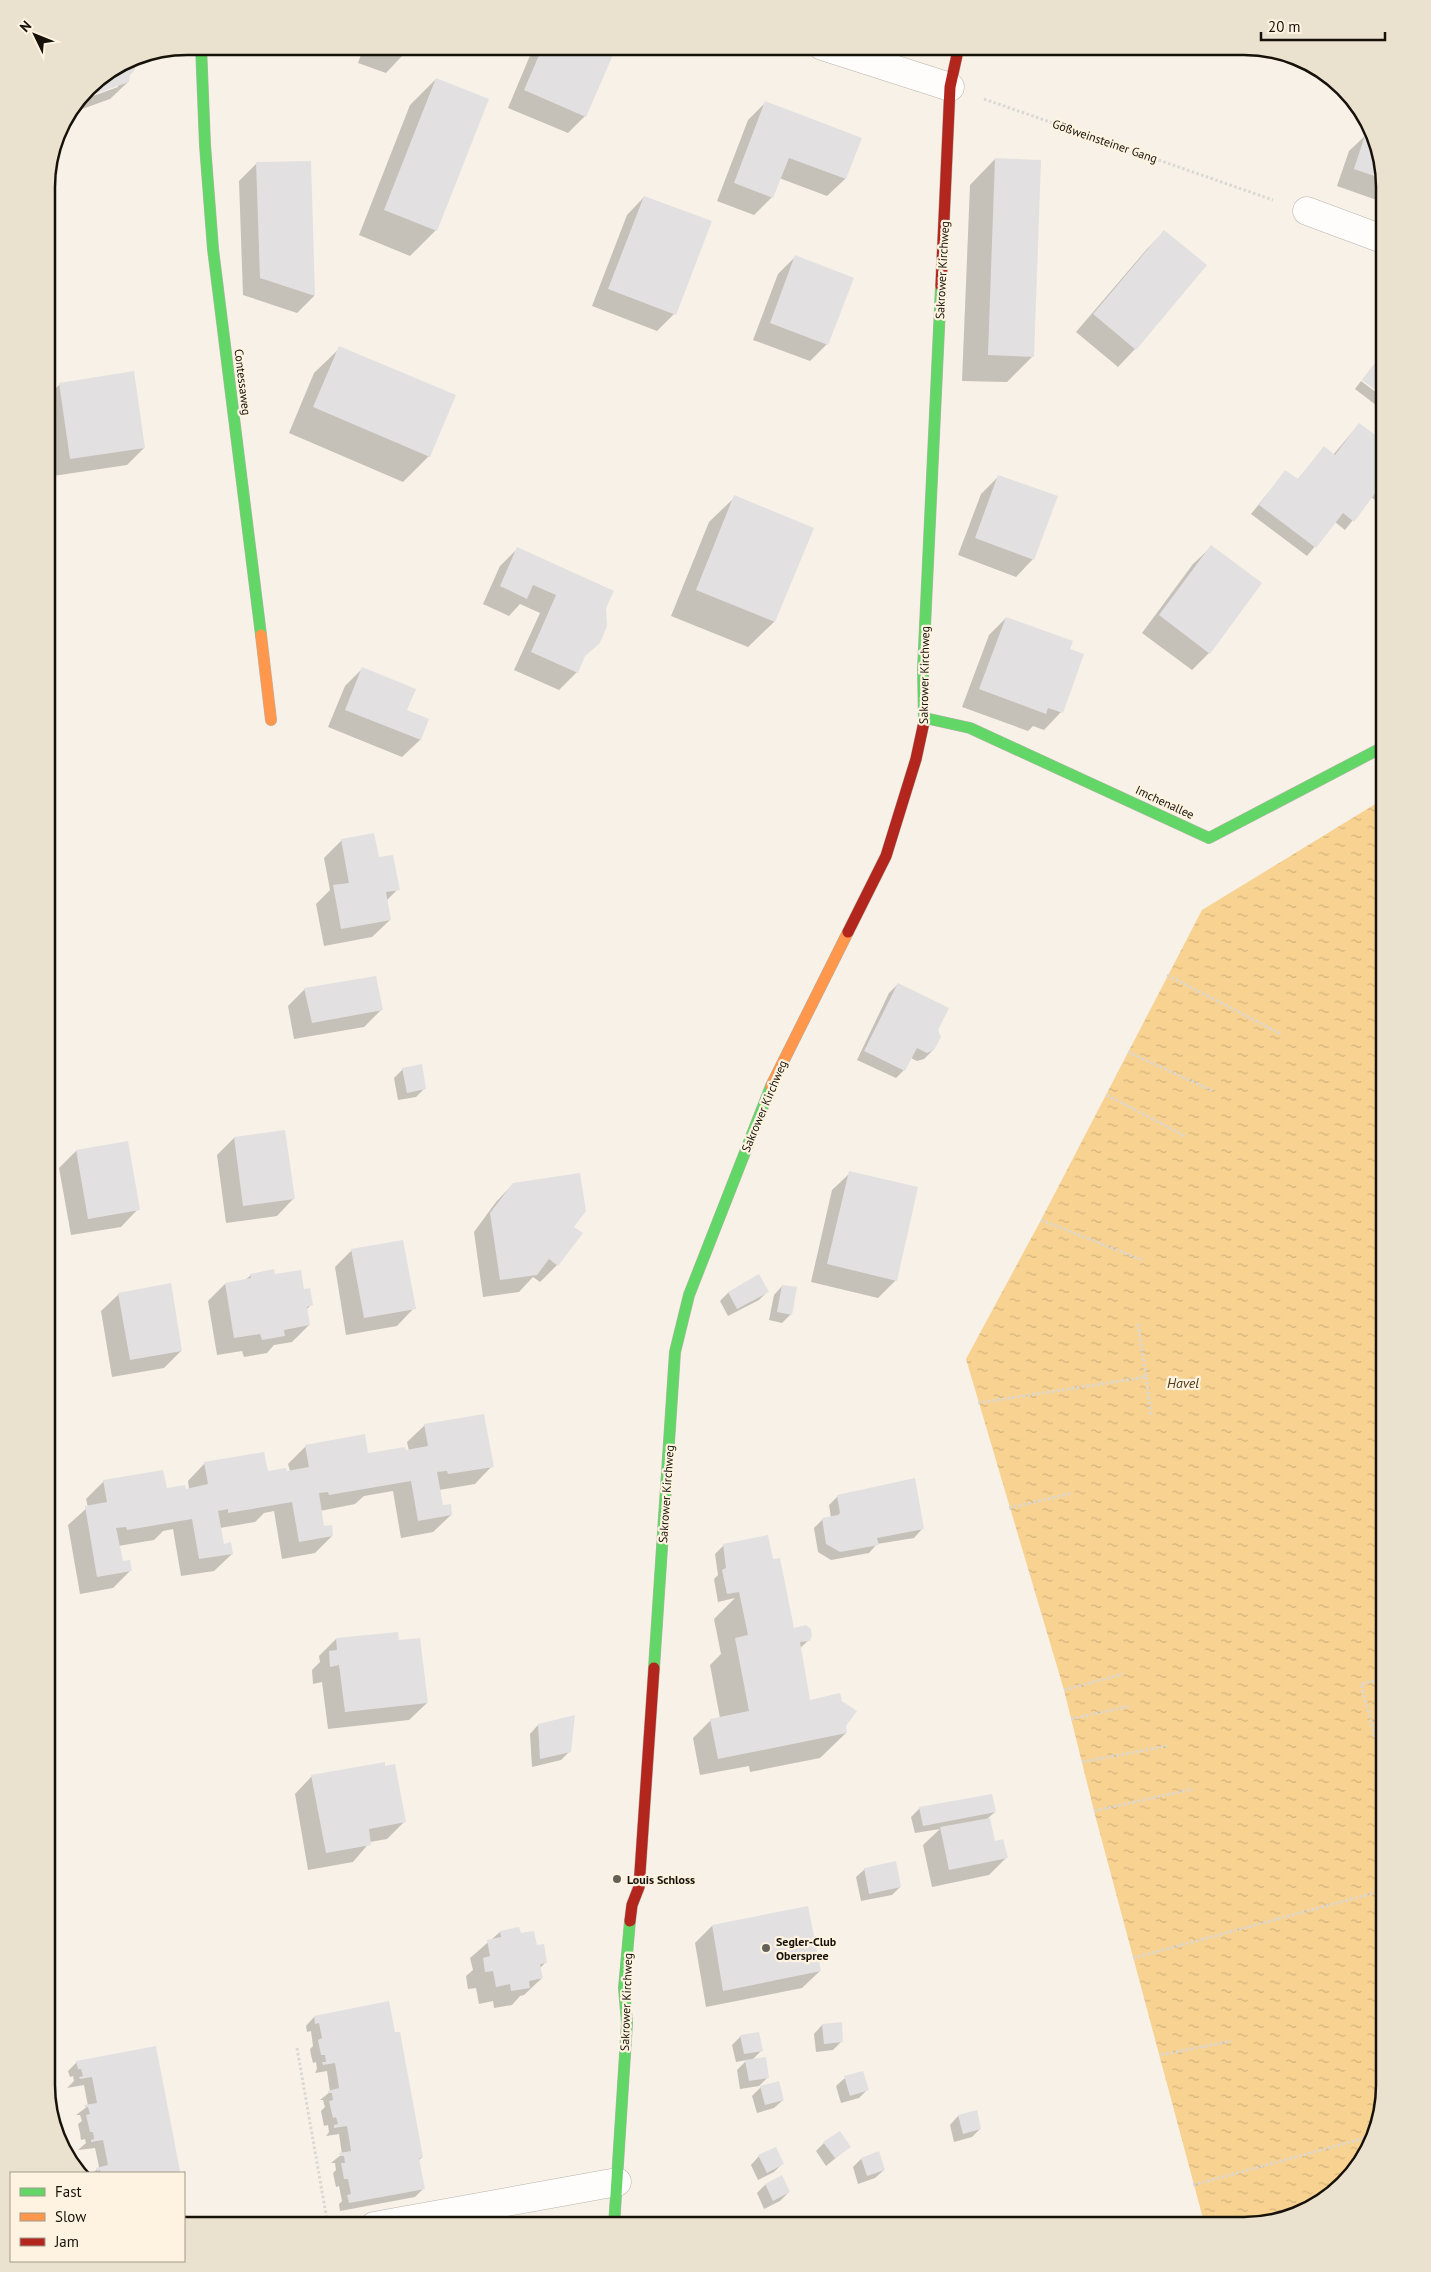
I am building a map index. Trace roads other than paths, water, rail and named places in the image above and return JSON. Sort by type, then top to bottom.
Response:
[{"type":"street","name":"Contessaweg","points":[[201,55],[205,145],[213,250],[271,720]]},
{"type":"street","points":[[850,55],[950,87]]},
{"type":"street","name":"Sakrower Kirchweg","points":[[615,2217],[627,2023],[624,1988],[632,1905],[639,1887],[675,1352],[689,1295],[765,1098],[886,856],[916,759],[926,718],[923,669],[950,87],[957,55]]},
{"type":"street","points":[[1307,211],[1376,237]]},
{"type":"street","name":"Imchenallee","points":[[926,718],[970,728],[1209,838],[1376,751]]},
{"type":"street","points":[[424,2217],[617,2182]]},
{"type":"water","name":"Havel","points":[[1376,804],[1375,2102],[1369,2127],[1354,2158],[1331,2184],[1317,2195],[1286,2210],[1261,2216],[1244,2217],[1203,2217],[1094,1811],[1064,1690],[966,1359],[1041,1220],[1202,910]]},
{"type":"place","name":"Louis Schloss","points":[[617,1879]]},
{"type":"place","name":"Segler-Club Oberspree","points":[[766,1948]]}]
